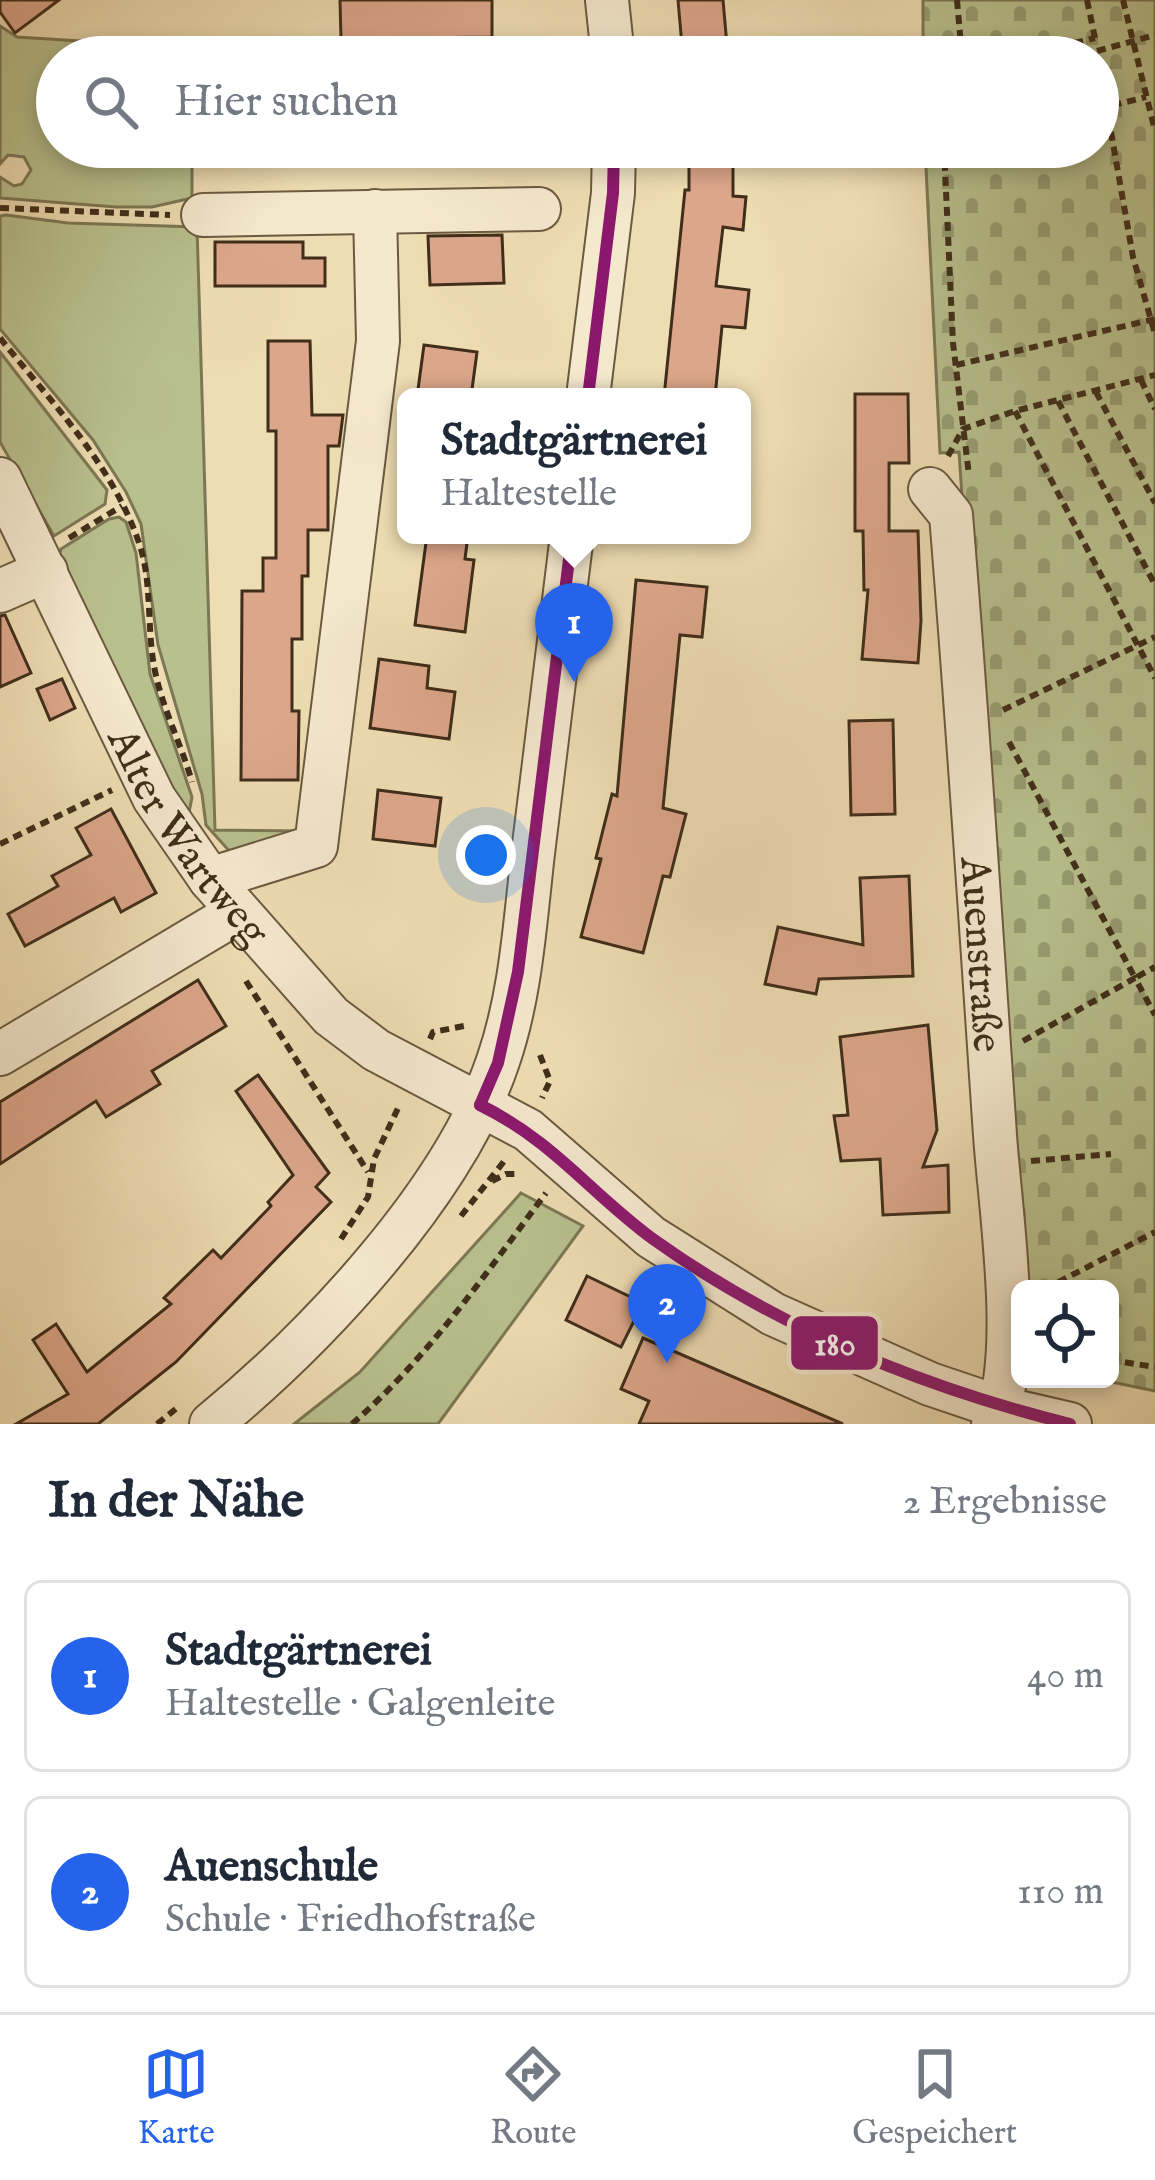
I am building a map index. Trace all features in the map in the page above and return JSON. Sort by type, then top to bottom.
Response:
[{"type":"street","points":[[607,0],[611,36]]},
{"type":"street","points":[[589,388],[614,168]]},
{"type":"street","points":[[202,215],[539,208]]},
{"type":"street","points":[[210,879],[316,847],[378,341],[375,212]]},
{"type":"street","name":"Alter Wartweg","points":[[0,479],[154,798],[210,879],[228,918],[331,1016],[376,1050],[528,1130],[651,1237],[773,1314],[997,1416],[1070,1424]]},
{"type":"street","name":"Auenstraße","points":[[950,484],[1010,1360],[997,1416]]},
{"type":"street","points":[[212,1424],[355,1285],[452,1156],[498,1063],[518,972],[571,544]]},
{"type":"street","points":[[0,591],[42,564]]},
{"type":"street","points":[[0,1054],[228,918]]},
{"type":"path","points":[[957,0],[960,36]]},
{"type":"path","points":[[1087,0],[1095,36]]},
{"type":"path","points":[[1123,0],[1155,131]]},
{"type":"path","points":[[1119,46],[1155,35]]},
{"type":"path","points":[[1119,104],[1146,97]]},
{"type":"path","points":[[945,168],[963,429],[950,484]]},
{"type":"path","points":[[1114,168],[1155,334]]},
{"type":"path","points":[[0,208],[202,215]]},
{"type":"path","points":[[956,365],[1152,320]]},
{"type":"path","points":[[0,338],[83,440],[142,550],[155,670],[194,791]]},
{"type":"path","points":[[963,429],[1155,375]]},
{"type":"path","points":[[1141,380],[1155,409]]},
{"type":"path","points":[[1096,392],[1155,503]]},
{"type":"path","points":[[1058,401],[1155,585]]},
{"type":"path","points":[[1015,411],[1155,678]]},
{"type":"path","points":[[950,484],[963,429]]},
{"type":"path","points":[[42,564],[122,506]]},
{"type":"path","points":[[994,715],[1155,637]]},
{"type":"path","points":[[1003,731],[1155,1016]]},
{"type":"path","points":[[0,844],[142,775]]},
{"type":"path","points":[[228,918],[238,970],[369,1174]]},
{"type":"path","points":[[1020,1042],[1155,967]]},
{"type":"path","points":[[1029,1161],[1111,1154]]},
{"type":"path","points":[[486,1185],[506,1174],[521,1174]]},
{"type":"path","points":[[352,1424],[382,1398],[469,1297],[551,1186],[539,1180]]},
{"type":"path","points":[[1062,1280],[1155,1232]]},
{"type":"path","points":[[1119,1361],[1155,1366]]},
{"type":"green space","points":[[923,0],[1155,0],[1155,1391],[1119,1384],[1119,1280],[1015,1280],[959,452],[940,453],[926,168],[1119,168],[1119,36],[923,36]]},
{"type":"green space","points":[[0,26],[17,37],[36,38],[36,168],[192,168],[192,198],[152,207],[116,207],[0,198],[0,177],[14,186],[22,184],[31,170],[24,157],[8,155],[0,164]]},
{"type":"green space","points":[[0,216],[68,223],[197,227],[215,830],[304,831],[232,854],[206,825],[202,794],[158,645],[141,524],[93,440],[0,329]]},
{"type":"green space","points":[[0,352],[107,490],[105,504],[54,536],[0,442]]},
{"type":"green space","points":[[119,517],[126,522],[136,553],[150,674],[192,797],[188,818],[156,766],[59,555],[61,549]]},
{"type":"green space","points":[[521,1193],[583,1226],[438,1424],[294,1424],[360,1372]]},
{"type":"building","points":[[0,0],[59,0],[15,33],[0,12]]},
{"type":"building","points":[[340,0],[492,0],[492,36],[341,36]]},
{"type":"building","points":[[678,0],[723,0],[726,36],[681,36]]},
{"type":"building","points":[[689,168],[733,168],[733,196],[746,197],[743,230],[723,227],[716,286],[749,290],[745,328],[722,326],[716,388],[665,388],[685,190],[689,190]]},
{"type":"building","points":[[502,235],[504,283],[430,285],[428,236]]},
{"type":"building","points":[[215,242],[303,242],[303,258],[325,258],[325,286],[215,286]]},
{"type":"building","points":[[268,341],[310,341],[312,415],[343,415],[339,446],[328,446],[328,530],[308,530],[302,639],[292,639],[292,711],[299,711],[298,780],[241,780],[242,591],[263,591],[263,558],[276,558],[276,431],[268,431]]},
{"type":"building","points":[[424,345],[477,352],[472,388],[418,388]]},
{"type":"building","points":[[855,394],[908,394],[909,463],[889,463],[889,531],[918,531],[918,663],[862,659],[868,590],[864,590],[863,531],[855,531]]},
{"type":"building","points":[[426,544],[467,544],[465,559],[474,560],[465,632],[415,625]]},
{"type":"building","points":[[636,580],[707,587],[702,637],[680,635],[663,808],[686,814],[670,877],[663,876],[643,953],[581,937],[612,794],[617,796]]},
{"type":"building","points":[[5,615],[31,673],[0,687],[0,616]]},
{"type":"building","points":[[379,659],[429,666],[427,688],[455,692],[449,739],[370,728]]},
{"type":"building","points":[[62,679],[75,708],[50,720],[37,689]]},
{"type":"building","points":[[893,720],[895,814],[851,815],[849,721]]},
{"type":"building","points":[[378,790],[441,798],[435,846],[373,839]]},
{"type":"building","points":[[111,809],[156,893],[121,912],[114,898],[25,946],[8,914],[58,886],[52,876],[91,855],[76,828]]},
{"type":"building","points":[[909,876],[913,976],[819,979],[816,994],[765,984],[778,927],[863,945],[860,878]]},
{"type":"building","points":[[198,980],[226,1026],[152,1071],[160,1084],[106,1117],[96,1101],[0,1164],[0,1102]]},
{"type":"building","points":[[928,1025],[937,1130],[923,1167],[948,1165],[949,1212],[883,1215],[880,1159],[841,1161],[834,1116],[848,1115],[840,1037]]},
{"type":"building","points":[[258,1075],[329,1173],[316,1187],[331,1202],[176,1362],[98,1424],[16,1424],[68,1394],[33,1340],[56,1324],[87,1372],[171,1304],[164,1298],[213,1250],[221,1258],[271,1206],[268,1202],[293,1175],[236,1091]]},
{"type":"building","points":[[587,1276],[643,1303],[621,1347],[566,1320]]},
{"type":"building","points":[[643,1338],[843,1424],[639,1424],[649,1401],[621,1389]]},
{"type":"transit line","name":"180","points":[[589,388],[614,168]]},
{"type":"transit line","name":"180","points":[[480,1105],[498,1063],[518,972],[571,544]]},
{"type":"transit line","name":"180","points":[[480,1105],[551,1151],[653,1239],[750,1301],[906,1373],[1070,1424]]},
{"type":"place","name":"Stadtgärtnerei","points":[[574,682]]},
{"type":"place","name":"Auenschule","points":[[667,1363]]}]
